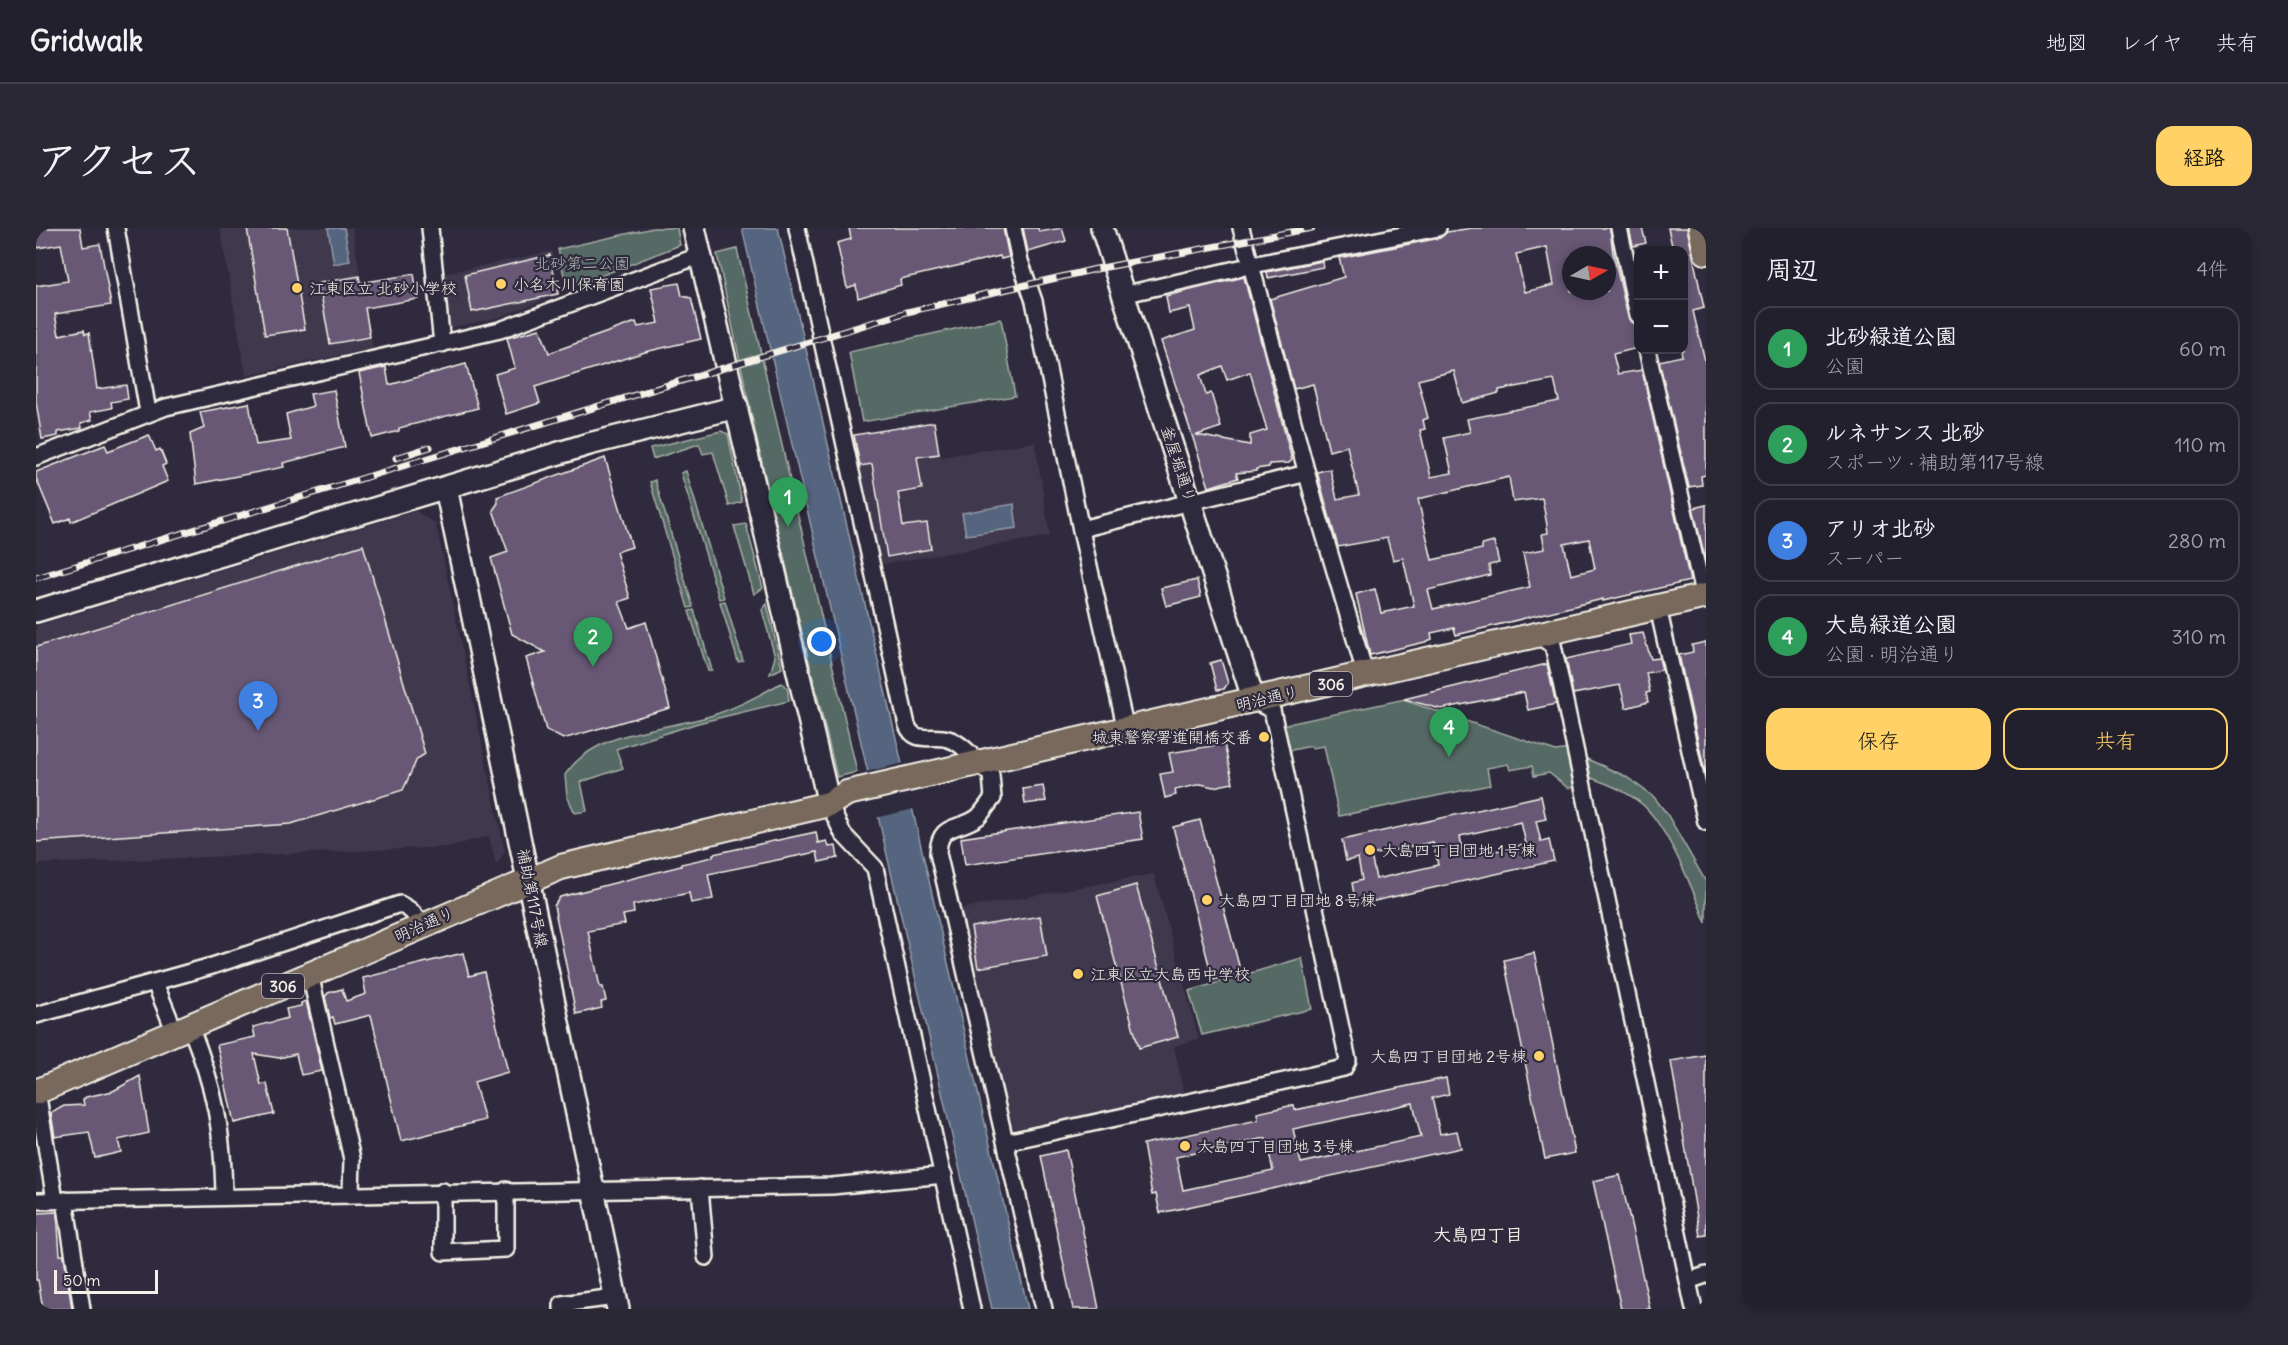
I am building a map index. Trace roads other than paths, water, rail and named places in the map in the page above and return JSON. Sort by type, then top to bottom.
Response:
[{"type":"main road","points":[[1701,228],[1706,252]]},
{"type":"main road","name":"明治通り","points":[[985,769],[1126,730],[1263,706],[1366,676],[1544,640],[1661,621],[1705,601]]},
{"type":"main road","name":"明治通り","points":[[36,1092],[529,879],[598,856],[1263,706],[1705,601]]},
{"type":"street","points":[[116,228],[148,412]]},
{"type":"street","points":[[430,228],[442,344]]},
{"type":"street","points":[[694,228],[738,407],[842,801],[843,834],[875,868],[972,1309]]},
{"type":"street","points":[[797,228],[907,725],[911,734],[917,738],[944,737],[953,740],[985,769],[993,798],[978,817],[946,831],[938,843],[938,853],[1044,1309]]},
{"type":"street","points":[[1013,228],[1020,261],[1034,301],[1081,529],[1126,730]]},
{"type":"street","name":"釜屋堀通り","points":[[1102,228],[1191,502],[1263,706]]},
{"type":"street","points":[[1241,228],[1307,473],[1366,676]]},
{"type":"street","points":[[1122,295],[1251,265],[1438,228]]},
{"type":"street","points":[[1619,228],[1635,300]]},
{"type":"street","points":[[36,457],[148,412],[500,330],[701,255]]},
{"type":"street","points":[[1648,354],[1705,601]]},
{"type":"street","points":[[36,611],[589,444],[738,407]]},
{"type":"street","points":[[1081,529],[1307,473]]},
{"type":"street","name":"補助第117号線","points":[[446,488],[617,1303]]},
{"type":"street","points":[[1661,621],[1706,822]]},
{"type":"street","points":[[1544,640],[1694,1309]]},
{"type":"street","points":[[1006,1142],[1344,1068],[1348,1060],[1263,706]]},
{"type":"street","points":[[36,1015],[155,983],[400,904],[410,910],[423,924]]},
{"type":"street","points":[[310,974],[352,1159],[351,1193]]},
{"type":"street","points":[[155,983],[213,1088],[223,1149],[224,1197]]},
{"type":"street","points":[[36,1092],[82,1309]]},
{"type":"street","points":[[36,1201],[444,1191],[593,1191],[832,1186],[944,1175]]},
{"type":"street","points":[[700,1188],[706,1257]]},
{"type":"street","points":[[444,1191],[443,1252],[506,1249],[506,1190]]},
{"type":"street","points":[[1688,1281],[1706,1275]]},
{"type":"street","points":[[562,1309],[562,1304],[617,1303]]},
{"type":"water","points":[[328,228],[344,228],[350,261],[334,264]]},
{"type":"water","points":[[742,228],[778,228],[1028,1309],[992,1309]]},
{"type":"water","points":[[1014,504],[1017,528],[966,535],[962,513]]},
{"type":"railway","points":[[36,578],[907,312],[1096,269],[1312,228]]},
{"type":"railway","points":[[396,458],[430,447]]},
{"type":"place","name":"小名木川保育園","points":[[501,284]]},
{"type":"place","name":"江東区立 北砂小学校","points":[[297,288]]},
{"type":"place","name":"北砂緑道公園","points":[[788,527]]},
{"type":"place","name":"ルネサンス 北砂","points":[[593,667]]},
{"type":"place","name":"アリオ北砂","points":[[258,731]]},
{"type":"place","name":"城東警察署進開橋交番","points":[[1264,737]]},
{"type":"place","name":"大島緑道公園","points":[[1449,757]]},
{"type":"place","name":"大島四丁目団地 1号棟","points":[[1370,850]]},
{"type":"place","name":"大島四丁目団地 8号棟","points":[[1207,900]]},
{"type":"place","name":"江東区立大島西中学校","points":[[1078,974]]},
{"type":"place","name":"大島四丁目団地 2号棟","points":[[1539,1056]]},
{"type":"place","name":"大島四丁目団地 3号棟","points":[[1185,1146]]},
{"type":"district","name":"大島四丁目","points":[[1478,1234]]},
{"type":"park label","name":"北砂第二公園","points":[[582,263]]}]
